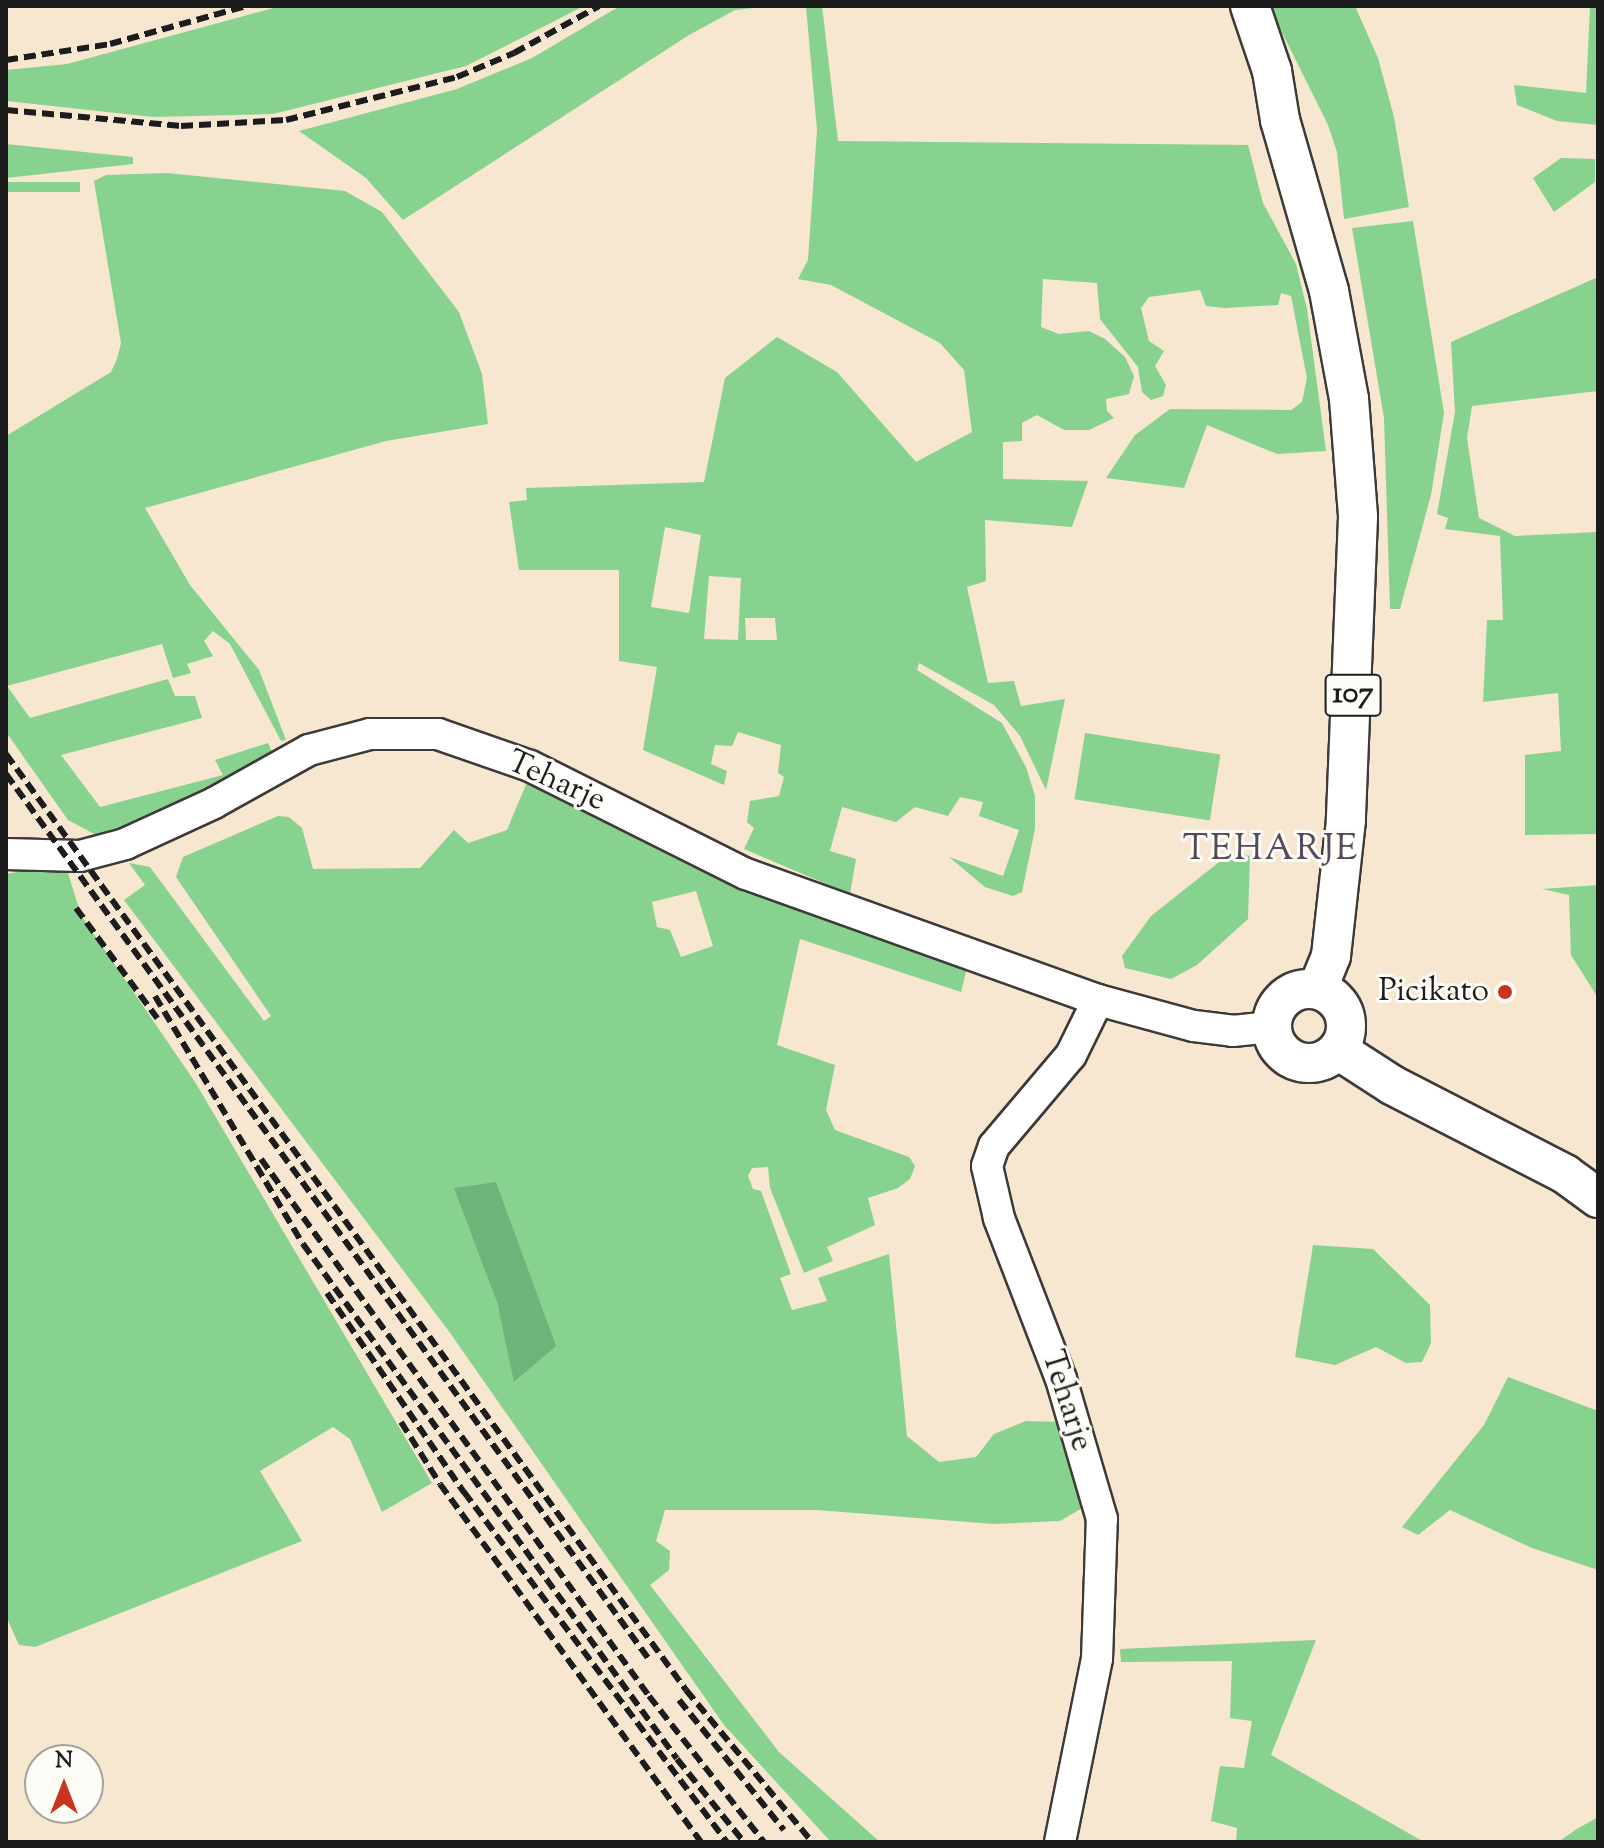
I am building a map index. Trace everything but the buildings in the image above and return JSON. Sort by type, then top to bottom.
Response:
[{"type":"main road","name":"107","points":[[1225,6],[1280,120]]},
{"type":"main road","name":"107","points":[[1250,6],[1272,71],[1280,120],[1329,291],[1349,399],[1358,517],[1346,820],[1331,956],[1318,989]]},
{"type":"main road","points":[[1318,989],[1335,998],[1346,1016],[1346,1033],[1338,1050],[1325,1060],[1307,1064],[1288,1058],[1276,1044],[1271,1027],[1275,1009],[1285,996],[1318,989]]},
{"type":"main road","points":[[1338,1050],[1392,1085],[1565,1174],[1598,1198]]},
{"type":"street","name":"Teharje","points":[[6,854],[80,856],[125,844],[214,803],[309,750],[370,734],[438,734],[530,766],[746,874],[1098,1000],[1194,1026],[1233,1031],[1271,1027]]},
{"type":"street","name":"Teharje","points":[[1060,1842],[1097,1659],[1102,1519],[1061,1379],[999,1218],[987,1166],[994,1146],[1071,1055],[1098,1000]]},
{"type":"green space","points":[[281,6],[584,6],[466,66],[273,114],[153,117],[6,101],[6,70],[67,64]]},
{"type":"green space","points":[[620,6],[771,6],[735,10],[689,35],[403,220],[366,178],[299,131],[457,89],[532,58]]},
{"type":"green space","points":[[806,6],[822,6],[838,141],[1248,145],[1263,203],[1296,264],[1307,309],[1326,451],[1277,454],[1207,425],[1184,488],[1106,478],[1135,435],[1170,409],[1291,410],[1302,402],[1307,378],[1291,296],[1281,293],[1278,305],[1225,308],[1206,306],[1200,290],[1149,297],[1141,308],[1149,341],[1164,351],[1155,366],[1166,385],[1163,396],[1151,400],[1142,392],[1138,367],[1100,319],[1097,283],[1043,279],[1041,327],[1059,334],[1089,331],[1105,339],[1125,357],[1134,376],[1129,394],[1106,399],[1107,411],[1114,418],[1089,430],[1064,430],[1037,415],[1022,423],[1022,441],[1003,442],[1003,479],[1088,481],[1072,527],[985,520],[986,581],[967,587],[988,683],[1014,681],[1021,706],[1065,699],[1046,790],[1020,736],[994,705],[919,663],[917,670],[1002,723],[1026,767],[1035,796],[1035,829],[1022,892],[1013,896],[985,887],[949,857],[1003,876],[1019,830],[979,816],[983,802],[960,797],[948,816],[915,807],[896,822],[842,807],[830,851],[856,859],[850,894],[744,849],[754,828],[747,822],[750,801],[779,796],[784,777],[778,773],[781,745],[738,732],[732,746],[715,745],[711,764],[727,771],[724,785],[643,750],[657,667],[619,661],[619,570],[519,570],[509,502],[527,500],[526,488],[704,482],[725,378],[777,337],[837,372],[916,462],[972,432],[964,370],[940,343],[831,285],[798,279],[808,260],[817,130]],"holes":[[[665,527],[701,535],[689,613],[651,607]],[[709,576],[741,578],[738,640],[704,639]],[[745,618],[775,618],[777,640],[746,640]]]},
{"type":"green space","points":[[1269,6],[1355,6],[1378,58],[1394,117],[1409,207],[1344,219],[1337,152],[1328,125]]},
{"type":"green space","points":[[1590,6],[1598,6],[1598,125],[1557,121],[1517,105],[1514,85],[1586,93]]},
{"type":"green space","points":[[6,144],[133,157],[133,164],[6,178]]},
{"type":"green space","points":[[1561,158],[1595,159],[1595,182],[1554,212],[1533,178]]},
{"type":"green space","points":[[167,173],[345,191],[382,212],[459,312],[482,374],[488,424],[386,441],[145,508],[190,585],[259,670],[286,740],[281,741],[230,644],[213,631],[204,641],[213,656],[187,664],[191,673],[173,678],[162,644],[7,686],[30,718],[168,679],[175,696],[195,696],[202,718],[61,755],[100,807],[223,775],[215,760],[268,743],[274,756],[132,828],[98,836],[68,820],[6,732],[6,436],[111,372],[117,359],[121,343],[94,181],[106,175]]},
{"type":"green space","points":[[6,182],[80,182],[80,192],[6,192]]},
{"type":"green space","points":[[1413,221],[1444,413],[1431,495],[1400,609],[1390,609],[1384,418],[1352,228]]},
{"type":"green space","points":[[1598,277],[1598,391],[1472,406],[1467,438],[1479,518],[1515,536],[1598,532],[1598,834],[1525,835],[1525,755],[1561,751],[1558,693],[1483,702],[1487,620],[1503,620],[1500,536],[1445,529],[1448,518],[1437,514],[1455,412],[1451,342]]},
{"type":"green space","points":[[1085,733],[1220,754],[1210,821],[1075,799]]},
{"type":"green space","points":[[527,782],[967,968],[961,992],[800,939],[777,1045],[835,1065],[826,1110],[835,1130],[909,1157],[915,1166],[910,1179],[898,1188],[868,1198],[875,1225],[827,1247],[833,1261],[804,1273],[770,1188],[768,1167],[752,1168],[748,1176],[753,1189],[761,1191],[791,1274],[780,1278],[792,1310],[827,1301],[818,1278],[889,1254],[907,1436],[939,1462],[976,1457],[994,1434],[1026,1421],[1062,1422],[1084,1507],[1060,1521],[993,1524],[817,1510],[665,1510],[656,1541],[670,1551],[669,1570],[650,1585],[779,1752],[880,1842],[831,1842],[724,1725],[448,1330],[124,900],[145,885],[129,863],[150,867],[264,1021],[271,1016],[176,877],[183,857],[278,816],[289,817],[302,828],[313,869],[420,868],[454,830],[468,843],[507,830]],"holes":[[[696,891],[713,946],[681,957],[670,930],[657,927],[652,902]],[[496,1183],[555,1346],[515,1381],[497,1302]]]},
{"type":"green space","points":[[1240,853],[1250,856],[1248,919],[1197,965],[1171,979],[1125,968],[1122,956],[1151,916],[1228,855]]},
{"type":"green space","points":[[28,870],[67,870],[81,915],[195,1082],[432,1483],[382,1512],[350,1439],[333,1427],[260,1471],[302,1541],[35,1647],[19,1645],[6,1616],[6,874]]},
{"type":"green space","points":[[1598,885],[1598,998],[1571,955],[1569,895],[1542,889]]},
{"type":"green space","points":[[496,1182],[556,1346],[514,1382],[497,1302],[454,1188]]},
{"type":"green space","points":[[1313,1245],[1373,1249],[1430,1305],[1431,1343],[1422,1362],[1406,1363],[1376,1347],[1335,1365],[1295,1357]]},
{"type":"green space","points":[[1508,1377],[1598,1411],[1598,1570],[1532,1548],[1450,1510],[1418,1535],[1402,1527],[1484,1425]]},
{"type":"green space","points":[[1316,1640],[1271,1755],[1424,1842],[1236,1842],[1237,1828],[1211,1821],[1220,1766],[1244,1768],[1252,1721],[1230,1718],[1232,1661],[1121,1662],[1120,1649]]},
{"type":"green space","points":[[1598,1817],[1598,1842],[1558,1842],[1577,1829]]},
{"type":"railway","points":[[6,60],[110,44],[246,6]]},
{"type":"railway","points":[[6,110],[181,126],[286,120],[457,77],[514,53],[599,6]]},
{"type":"railway","points":[[6,754],[686,1690],[812,1842]]},
{"type":"railway","points":[[6,774],[648,1658]]},
{"type":"railway","points":[[76,908],[157,1018]]},
{"type":"railway","points":[[155,996],[303,1244],[677,1759],[744,1842]]},
{"type":"railway","points":[[261,1159],[649,1696],[764,1842]]},
{"type":"railway","points":[[327,1293],[464,1492],[727,1842]]},
{"type":"railway","points":[[401,1422],[440,1484],[701,1842]]},
{"type":"railway","points":[[679,1700],[784,1830]]},
{"type":"place","name":"Picikato","points":[[1505,992]]},
{"type":"district","name":"TEHARJE","points":[[1271,851]]}]
